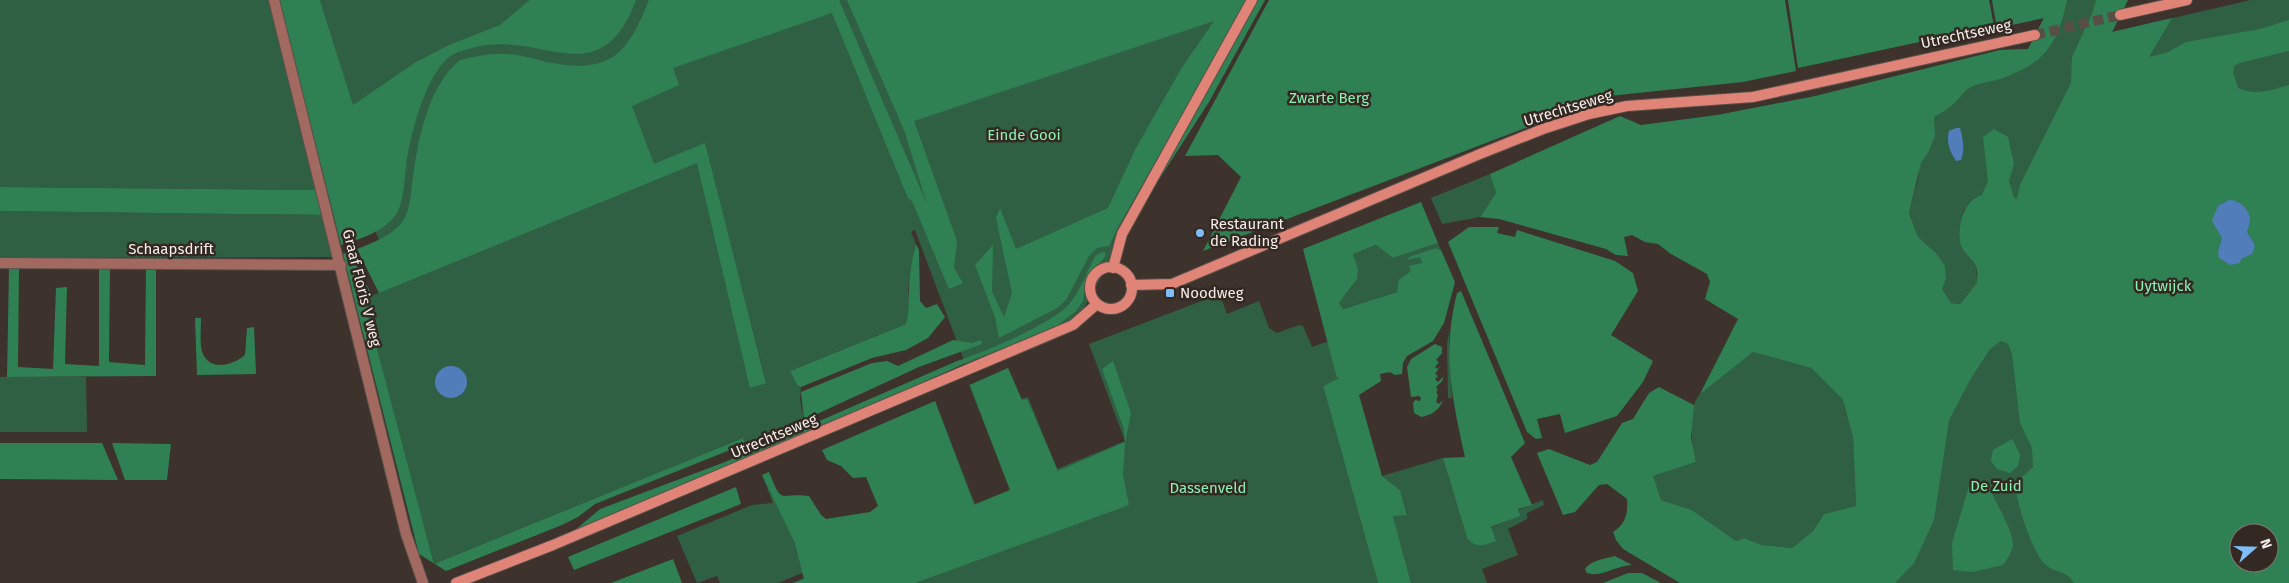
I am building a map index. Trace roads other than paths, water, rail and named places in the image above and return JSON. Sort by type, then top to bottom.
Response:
[{"type":"main road","points":[[1113,268],[1122,234],[1252,0]]},
{"type":"main road","points":[[2120,15],[2187,0]]},
{"type":"main road","name":"Utrechtseweg","points":[[1131,285],[1172,284],[1480,154],[1589,114],[1627,106],[1753,96],[2035,35]]},
{"type":"main road","points":[[1113,268],[1125,273],[1131,285],[1131,294],[1127,301],[1121,307],[1113,309],[1104,308],[1097,304],[1090,293],[1091,280],[1100,270],[1113,268]]},
{"type":"main road","name":"Utrechtseweg","points":[[456,583],[553,545],[1073,325],[1097,304]]},
{"type":"street","name":"Graaf Floris V weg","points":[[274,0],[406,534],[423,583]]},
{"type":"street","name":"Schaapsdrift","points":[[0,263],[341,265]]},
{"type":"water","points":[[1960,128],[1963,149],[1961,160],[1956,161],[1950,150],[1948,139],[1949,131]]},
{"type":"water","points":[[2229,200],[2240,203],[2248,211],[2250,219],[2247,232],[2254,243],[2252,254],[2241,259],[2240,263],[2230,265],[2219,258],[2218,251],[2222,238],[2212,221],[2218,206]]},
{"type":"water","points":[[451,366],[462,371],[467,382],[462,393],[451,398],[440,393],[435,382],[440,371]]},
{"type":"tunnel","points":[[2035,35],[2120,15]]},
{"type":"place","name":"Restaurant de Rading","points":[[1200,233]]},
{"type":"place","name":"Noodweg","points":[[1170,293]]},
{"type":"park label","name":"Zwarte Berg","points":[[1329,98]]},
{"type":"park label","name":"Einde Gooi","points":[[1024,135]]},
{"type":"park label","name":"Uytwijck","points":[[2163,286]]},
{"type":"park label","name":"De Zuid","points":[[1996,486]]},
{"type":"park label","name":"Dassenveld","points":[[1208,488]]}]
